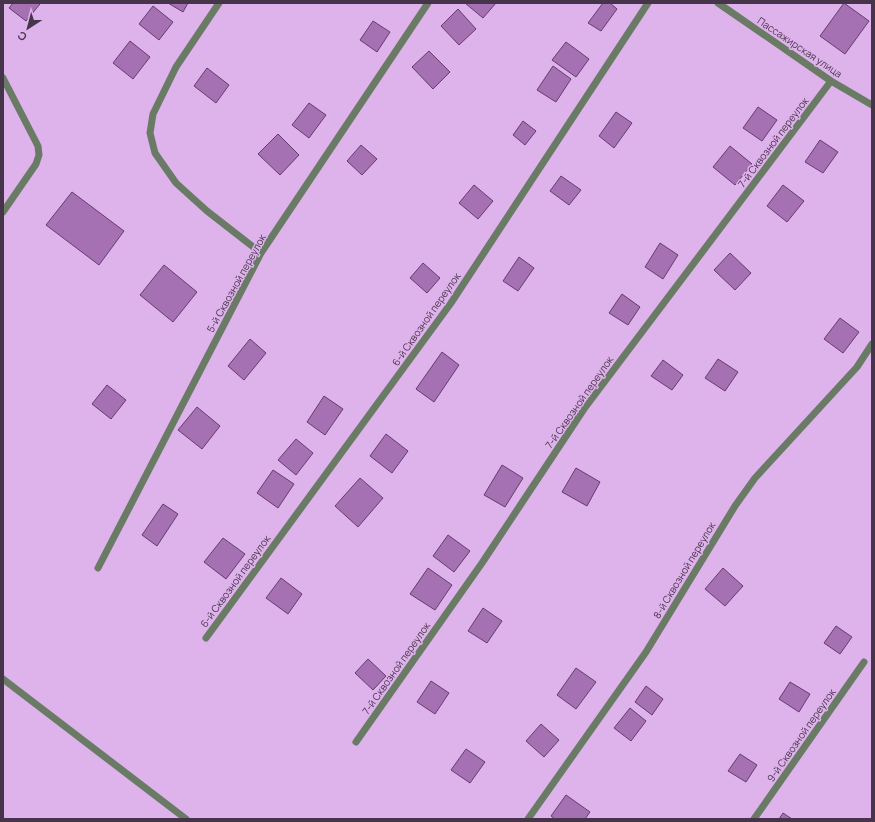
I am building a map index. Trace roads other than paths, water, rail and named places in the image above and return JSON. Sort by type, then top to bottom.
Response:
[{"type":"street","points":[[219,3],[176,67],[153,114],[150,133],[155,153],[176,184],[261,254]]},
{"type":"street","name":"5-й Сквозной переулок","points":[[98,568],[261,254],[428,3]]},
{"type":"street","name":"6-й Сквозной переулок","points":[[206,638],[451,303],[648,3]]},
{"type":"street","name":"Пассажирская улица","points":[[718,3],[831,81],[872,105]]},
{"type":"street","points":[[3,78],[38,146],[40,156],[3,212]]},
{"type":"street","name":"7-й Сквозной переулок","points":[[356,742],[482,563],[584,409],[831,81]]},
{"type":"street","name":"8-й Сквозной переулок","points":[[528,819],[646,652],[735,506],[755,478],[857,367],[872,344]]},
{"type":"street","name":"9-й Сквозной переулок","points":[[754,819],[864,662]]},
{"type":"street","points":[[3,679],[186,819]]}]
